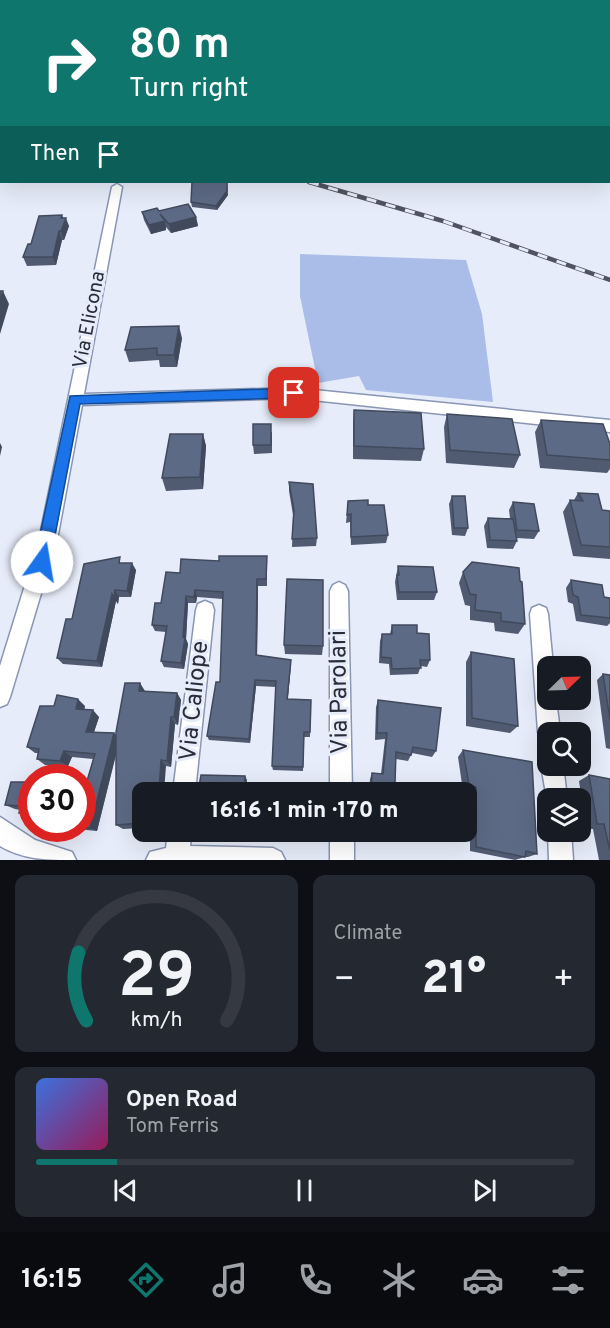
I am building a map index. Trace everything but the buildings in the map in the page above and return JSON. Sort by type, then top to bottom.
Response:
[{"type":"street","name":"Via Elicona","points":[[0,697],[39,574],[117,187]]},
{"type":"street","points":[[74,400],[294,393],[610,426]]},
{"type":"street","name":"Via Parolari","points":[[339,591],[341,782]]},
{"type":"street","name":"Via Caliope","points":[[185,782],[205,610]]},
{"type":"street","points":[[539,614],[548,722]]},
{"type":"street","points":[[0,829],[7,838],[17,844],[62,860]]},
{"type":"street","points":[[175,842],[168,859],[273,860]]},
{"type":"street","points":[[342,842],[342,860]]},
{"type":"street","points":[[559,842],[561,860]]},
{"type":"shaded area","points":[[300,254],[466,260],[482,314],[493,402],[366,390],[359,376],[318,383],[300,296]]},
{"type":"railway","points":[[312,183],[443,221],[610,280]]},
{"type":"route","points":[[42,562],[74,400],[294,393]]}]
